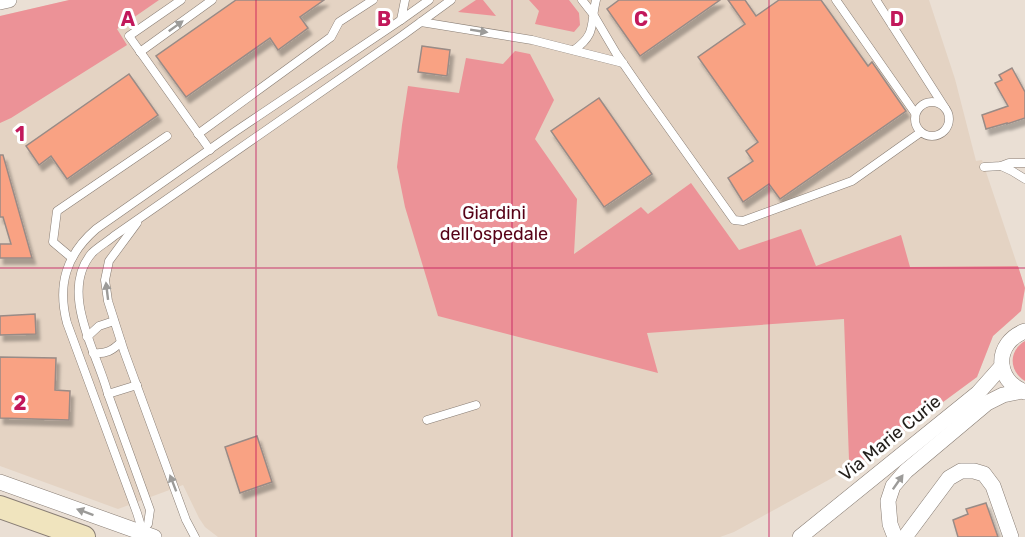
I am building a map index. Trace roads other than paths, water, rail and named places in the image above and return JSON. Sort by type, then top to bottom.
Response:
[{"type":"main road","points":[[0,507],[84,537]]},
{"type":"street","points":[[0,2],[9,0]]},
{"type":"street","points":[[1023,391],[1009,382],[1005,376],[1002,356],[1008,342],[1015,335],[1025,331]]},
{"type":"street","name":"Via Marie Curie","points":[[800,537],[978,393],[1002,366]]},
{"type":"street","points":[[895,537],[888,501],[893,486],[906,471],[987,403],[1003,395],[1023,391]]},
{"type":"street","points":[[905,537],[949,478],[961,471],[975,471],[984,474],[993,486],[1011,537]]},
{"type":"street","points":[[0,482],[147,535]]},
{"type":"lane","points":[[181,0],[129,36],[210,150]]},
{"type":"lane","points":[[140,52],[212,0]]},
{"type":"lane","points":[[198,134],[331,37],[339,22],[373,0]]},
{"type":"lane","points":[[401,20],[405,0]]},
{"type":"lane","points":[[147,535],[141,526],[64,313],[63,289],[72,258],[86,238],[96,229],[429,0]]},
{"type":"lane","points":[[147,535],[144,529],[148,524],[150,510],[84,328],[79,302],[80,281],[92,253],[451,0]]},
{"type":"lane","points":[[582,0],[731,218],[737,221],[743,221],[852,181],[921,132]]},
{"type":"lane","points":[[574,50],[589,36],[596,0]]},
{"type":"lane","points":[[836,0],[915,113]]},
{"type":"lane","points":[[876,0],[945,108],[948,113],[948,126],[939,135],[926,136],[916,127],[915,113],[925,103],[933,102],[945,108]]},
{"type":"lane","points":[[421,22],[532,40],[623,63]]},
{"type":"lane","points":[[72,258],[53,242],[57,211],[167,136]]},
{"type":"lane","points":[[984,167],[1024,162]]},
{"type":"lane","points":[[1001,166],[1025,179]]},
{"type":"lane","points":[[141,217],[109,261],[105,280],[108,301],[186,520],[195,537]]},
{"type":"lane","points":[[87,337],[99,326],[114,321]]},
{"type":"lane","points":[[93,353],[109,352],[121,342]]},
{"type":"lane","points":[[108,394],[137,385]]},
{"type":"lane","points":[[427,420],[476,405]]},
{"type":"lane","points":[[185,537],[186,520]]},
{"type":"park label","name":"Giardini dell'ospedale","points":[[494,223]]}]
